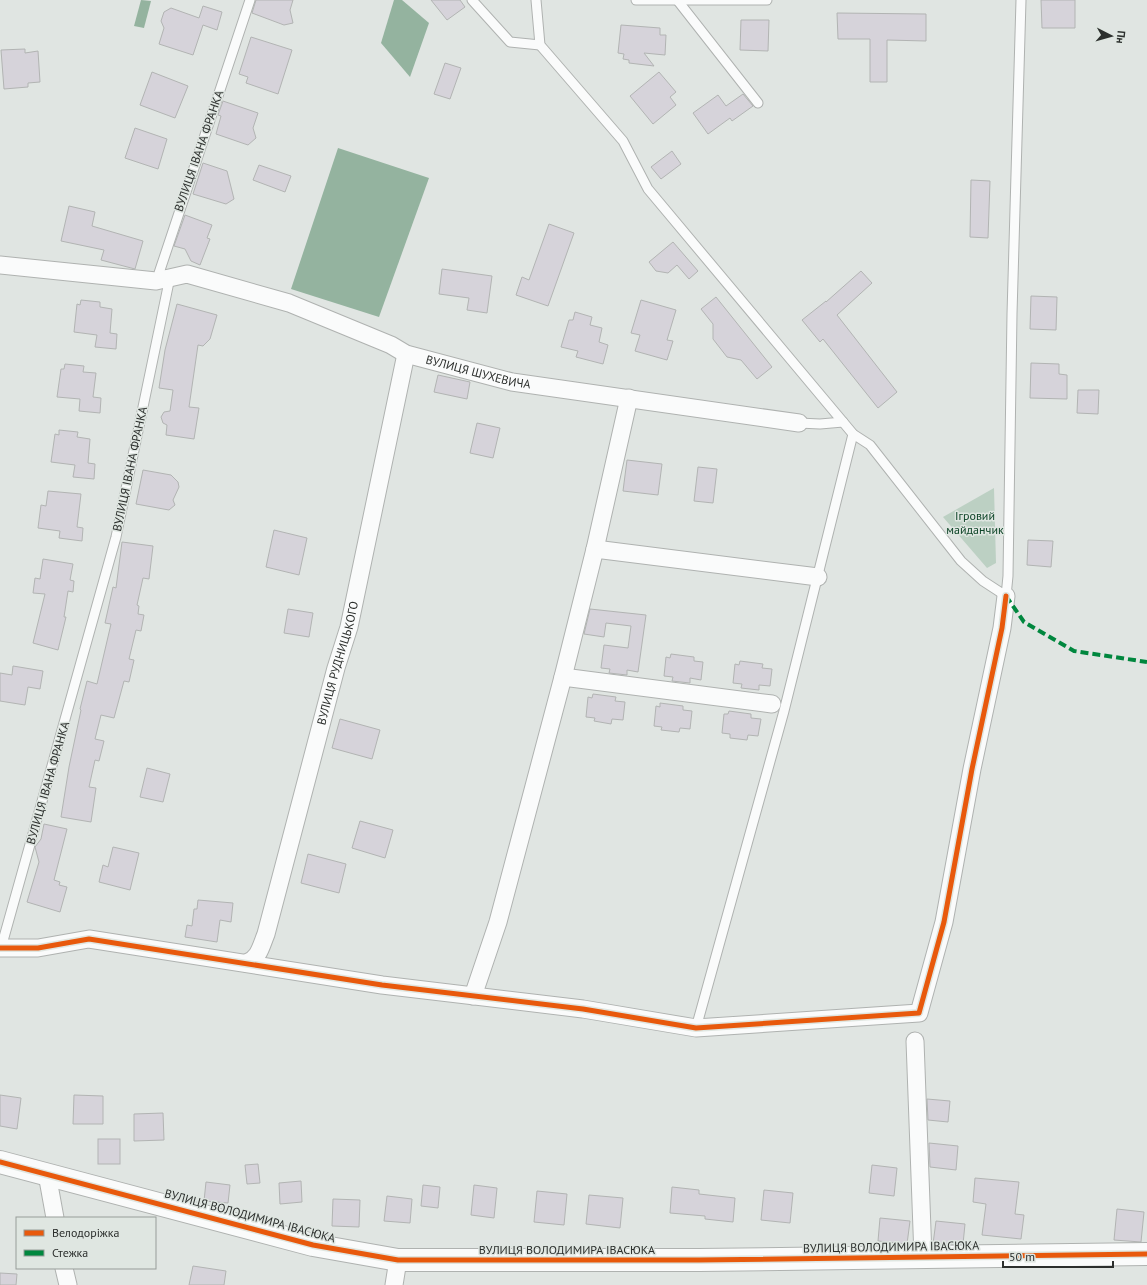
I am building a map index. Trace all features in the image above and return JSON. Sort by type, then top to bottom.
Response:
[{"type":"street","name":"ВУЛИЦЯ ШУХЕВИЧА","points":[[0,265],[156,281],[187,274],[289,303],[391,345],[406,354],[512,382],[799,423]]},
{"type":"street","name":"ВУЛИЦЯ РУДНИЦЬКОГО","points":[[246,963],[254,961],[266,934],[336,668],[349,627],[406,354]]},
{"type":"street","points":[[473,996],[498,922],[563,677],[595,549],[629,398]]},
{"type":"street","points":[[595,549],[818,577]]},
{"type":"street","points":[[1,948],[38,948],[89,939],[382,985],[583,1009],[696,1028],[919,1013],[944,922],[972,769],[1002,628],[1006,596]]},
{"type":"street","points":[[563,677],[772,704]]},
{"type":"street","points":[[915,1041],[923,1257]]},
{"type":"street","name":"ВУЛИЦЯ ВОЛОДИМИРА ІВАСЮКА","points":[[0,1162],[313,1245],[398,1260],[699,1260],[1147,1254]]},
{"type":"street","points":[[47,1174],[55,1217]]},
{"type":"street","points":[[394,1285],[398,1260]]},
{"type":"street","points":[[64,1269],[68,1285]]},
{"type":"lane","name":"ВУЛИЦЯ ІВАНА ФРАНКА","points":[[1,948],[116,537],[170,277],[159,273],[250,0]]},
{"type":"lane","points":[[472,0],[510,42],[540,45]]},
{"type":"lane","points":[[536,0],[540,45],[623,141],[648,189],[853,434],[870,445],[961,561],[982,580],[1006,596],[1008,576],[1012,306],[1021,0]]},
{"type":"lane","points":[[636,0],[767,0]]},
{"type":"lane","points":[[678,1],[758,103]]},
{"type":"lane","points":[[799,423],[820,424],[843,422]]},
{"type":"lane","points":[[696,1028],[784,711],[853,434]]},
{"type":"green space","name":"Ігровий майданчик","points":[[994,488],[996,563],[987,568],[943,517]]},
{"type":"shaded area","points":[[141,0],[151,1],[144,28],[134,26]]},
{"type":"shaded area","points":[[394,0],[402,0],[429,23],[410,77],[381,43]]},
{"type":"shaded area","points":[[338,148],[429,178],[379,317],[291,289]]},
{"type":"building","points":[[256,0],[293,0],[290,10],[293,23],[284,25],[252,13]]},
{"type":"building","points":[[431,0],[460,0],[465,7],[447,20]]},
{"type":"building","points":[[1041,0],[1075,0],[1075,28],[1042,28]]},
{"type":"building","points":[[203,6],[222,12],[217,30],[203,25],[193,55],[159,44],[164,28],[161,21],[164,12],[171,8],[199,18]]},
{"type":"building","points":[[837,13],[926,14],[926,41],[887,40],[887,82],[870,82],[870,39],[838,39]]},
{"type":"building","points":[[741,20],[769,20],[768,51],[740,50]]},
{"type":"building","points":[[621,25],[660,28],[660,35],[666,35],[665,55],[644,53],[654,66],[629,63],[629,60],[623,59],[624,54],[618,53]]},
{"type":"building","points":[[251,37],[292,50],[278,94],[246,83],[248,77],[239,74]]},
{"type":"building","points":[[25,49],[25,53],[38,51],[40,82],[28,83],[28,87],[4,89],[1,50]]},
{"type":"building","points":[[445,63],[461,68],[450,99],[434,94]]},
{"type":"building","points":[[152,72],[188,86],[175,118],[140,105]]},
{"type":"building","points":[[659,72],[676,92],[670,97],[676,105],[653,124],[630,96]]},
{"type":"building","points":[[743,94],[753,106],[732,121],[730,118],[708,134],[693,113],[718,95],[726,106]]},
{"type":"building","points":[[223,101],[258,113],[253,128],[256,138],[248,145],[216,134],[221,116],[218,115]]},
{"type":"building","points":[[135,128],[167,139],[158,169],[125,158]]},
{"type":"building","points":[[672,151],[681,164],[661,179],[651,167]]},
{"type":"building","points":[[203,163],[227,171],[234,199],[226,204],[193,194]]},
{"type":"building","points":[[259,165],[291,176],[285,192],[253,180]]},
{"type":"building","points":[[971,180],[990,181],[988,238],[970,237]]},
{"type":"building","points":[[69,206],[95,212],[92,226],[143,241],[135,269],[101,260],[104,250],[61,241]]},
{"type":"building","points":[[185,215],[212,225],[207,238],[210,239],[200,265],[191,261],[185,249],[174,246]]},
{"type":"building","points":[[549,224],[574,233],[548,306],[516,295],[522,277],[529,280]]},
{"type":"building","points":[[673,242],[698,271],[689,279],[677,265],[668,273],[656,271],[649,262]]},
{"type":"building","points":[[442,269],[492,276],[487,313],[467,310],[469,298],[439,294]]},
{"type":"building","points":[[861,271],[872,283],[837,315],[897,392],[878,408],[823,339],[820,342],[802,320],[826,302]]},
{"type":"building","points":[[1031,296],[1057,297],[1056,330],[1030,329]]},
{"type":"building","points":[[716,297],[772,367],[757,379],[741,360],[727,357],[713,339],[713,324],[701,309]]},
{"type":"building","points":[[81,300],[100,302],[100,307],[112,309],[110,333],[117,334],[116,349],[95,347],[97,335],[74,332],[77,304],[80,305]]},
{"type":"building","points":[[641,300],[676,310],[667,340],[673,341],[667,360],[635,351],[640,335],[631,333]]},
{"type":"building","points":[[177,304],[217,315],[210,339],[203,346],[198,345],[189,407],[199,408],[194,439],[166,435],[167,425],[163,423],[161,417],[164,412],[170,411],[173,390],[159,388],[165,350]]},
{"type":"building","points":[[575,312],[592,317],[590,325],[602,328],[599,342],[608,345],[603,364],[576,357],[578,351],[561,347],[569,320],[573,320]]},
{"type":"building","points":[[1031,363],[1059,364],[1059,374],[1067,375],[1067,399],[1030,398]]},
{"type":"building","points":[[65,364],[84,366],[83,372],[96,373],[93,397],[101,398],[100,413],[79,411],[80,399],[57,397],[61,369],[64,369]]},
{"type":"building","points":[[438,375],[470,382],[467,399],[434,392]]},
{"type":"building","points":[[1078,390],[1099,390],[1098,414],[1077,413]]},
{"type":"building","points":[[477,423],[500,428],[493,458],[470,453]]},
{"type":"building","points":[[59,430],[78,432],[77,437],[90,439],[88,463],[95,464],[94,479],[73,477],[75,465],[51,462],[55,434],[59,435]]},
{"type":"building","points":[[627,460],[662,464],[658,495],[623,491]]},
{"type":"building","points":[[698,467],[717,469],[713,503],[694,501]]},
{"type":"building","points":[[143,470],[171,475],[178,482],[179,487],[173,500],[175,505],[169,510],[136,504]]},
{"type":"building","points":[[48,491],[81,494],[77,527],[83,528],[82,541],[59,538],[60,531],[38,528],[41,505],[46,506]]},
{"type":"building","points":[[274,530],[307,538],[299,575],[266,567]]},
{"type":"building","points":[[1028,540],[1053,541],[1051,567],[1027,565]]},
{"type":"building","points":[[122,542],[153,546],[149,579],[143,578],[137,605],[139,606],[138,614],[144,615],[141,631],[136,630],[129,659],[134,660],[129,682],[124,681],[114,718],[101,715],[95,739],[104,741],[99,761],[95,760],[89,787],[96,788],[91,822],[61,817],[80,709],[87,681],[97,684],[111,624],[105,623],[113,587],[116,588]]},
{"type":"building","points":[[43,559],[73,564],[70,580],[74,581],[73,592],[68,591],[64,617],[66,617],[58,650],[33,643],[45,594],[33,593],[35,578],[40,579]]},
{"type":"building","points":[[288,609],[313,613],[309,637],[284,633]]},
{"type":"building","points":[[590,609],[646,615],[638,672],[627,670],[627,675],[609,673],[610,669],[601,668],[604,645],[628,648],[631,626],[606,623],[604,637],[584,634]]},
{"type":"building","points":[[671,654],[694,657],[694,661],[703,662],[701,680],[690,678],[690,683],[672,681],[673,677],[664,676],[666,657],[670,658]]},
{"type":"building","points":[[740,661],[763,664],[762,668],[772,669],[770,686],[759,685],[759,690],[741,688],[742,684],[733,683],[735,664],[739,665]]},
{"type":"building","points":[[13,666],[43,671],[40,689],[28,687],[25,705],[0,701],[0,673],[12,675]]},
{"type":"building","points":[[593,694],[616,697],[615,701],[625,702],[623,720],[612,719],[611,724],[594,721],[595,718],[586,717],[588,697],[592,698]]},
{"type":"building","points":[[660,703],[683,706],[683,710],[692,711],[690,729],[680,728],[679,732],[661,730],[662,727],[654,726],[656,706],[660,707]]},
{"type":"building","points":[[729,711],[751,714],[751,718],[761,719],[758,736],[748,735],[747,740],[730,738],[730,734],[722,733],[724,714],[728,714]]},
{"type":"building","points":[[340,719],[380,730],[372,759],[332,748]]},
{"type":"building","points":[[147,768],[170,774],[163,802],[140,797]]},
{"type":"building","points":[[360,821],[393,830],[385,858],[352,848]]},
{"type":"building","points":[[44,824],[67,829],[54,880],[60,882],[59,885],[67,887],[60,912],[27,902],[39,862],[35,847],[41,839]]},
{"type":"building","points":[[113,847],[139,853],[130,890],[99,882],[103,865],[108,867]]},
{"type":"building","points":[[308,854],[346,864],[339,893],[301,883]]},
{"type":"building","points":[[198,900],[233,903],[231,922],[220,920],[217,942],[185,937],[187,925],[192,926],[194,909],[197,909]]},
{"type":"building","points":[[0,1095],[21,1098],[17,1129],[0,1126]]},
{"type":"building","points":[[74,1095],[103,1096],[103,1124],[73,1124]]},
{"type":"building","points":[[927,1099],[950,1101],[948,1122],[928,1120]]},
{"type":"building","points":[[163,1113],[164,1140],[134,1141],[134,1114]]},
{"type":"building","points":[[98,1139],[120,1139],[120,1164],[98,1164]]},
{"type":"building","points":[[929,1143],[958,1146],[956,1170],[930,1167]]},
{"type":"building","points":[[258,1164],[260,1183],[247,1184],[245,1165]]},
{"type":"building","points":[[872,1165],[897,1168],[894,1196],[869,1193]]},
{"type":"building","points":[[975,1178],[1019,1182],[1015,1214],[1024,1215],[1021,1239],[982,1235],[986,1204],[973,1202]]},
{"type":"building","points":[[301,1181],[302,1202],[280,1204],[279,1183]]},
{"type":"building","points":[[206,1182],[230,1185],[228,1203],[204,1201]]},
{"type":"building","points":[[423,1185],[440,1187],[438,1208],[421,1206]]},
{"type":"building","points":[[474,1185],[497,1188],[494,1218],[471,1215]]},
{"type":"building","points":[[672,1187],[699,1190],[699,1194],[735,1198],[733,1222],[705,1219],[705,1216],[670,1213]]},
{"type":"building","points":[[764,1190],[793,1193],[790,1223],[761,1220]]},
{"type":"building","points":[[537,1191],[567,1194],[564,1225],[534,1222]]},
{"type":"building","points":[[589,1195],[623,1198],[620,1228],[586,1224]]},
{"type":"building","points":[[387,1196],[412,1199],[410,1223],[384,1221]]},
{"type":"building","points":[[333,1199],[360,1200],[359,1227],[332,1226]]},
{"type":"building","points":[[1117,1209],[1144,1212],[1141,1242],[1114,1240]]},
{"type":"building","points":[[880,1218],[910,1221],[907,1244],[878,1241]]},
{"type":"building","points":[[936,1221],[965,1224],[963,1244],[933,1244]]},
{"type":"building","points":[[193,1266],[226,1271],[224,1285],[189,1285]]},
{"type":"building","points":[[0,1273],[17,1274],[16,1285],[0,1285]]},
{"type":"marked path","points":[[1006,596],[1024,622],[1074,651],[1147,662]]},
{"type":"cycle path","points":[[0,948],[38,948],[89,939],[382,985],[583,1009],[696,1028],[919,1013],[944,922],[972,769],[1002,628],[1006,596]]},
{"type":"cycle path","points":[[0,1162],[313,1245],[398,1260],[699,1260],[1147,1254]]}]
